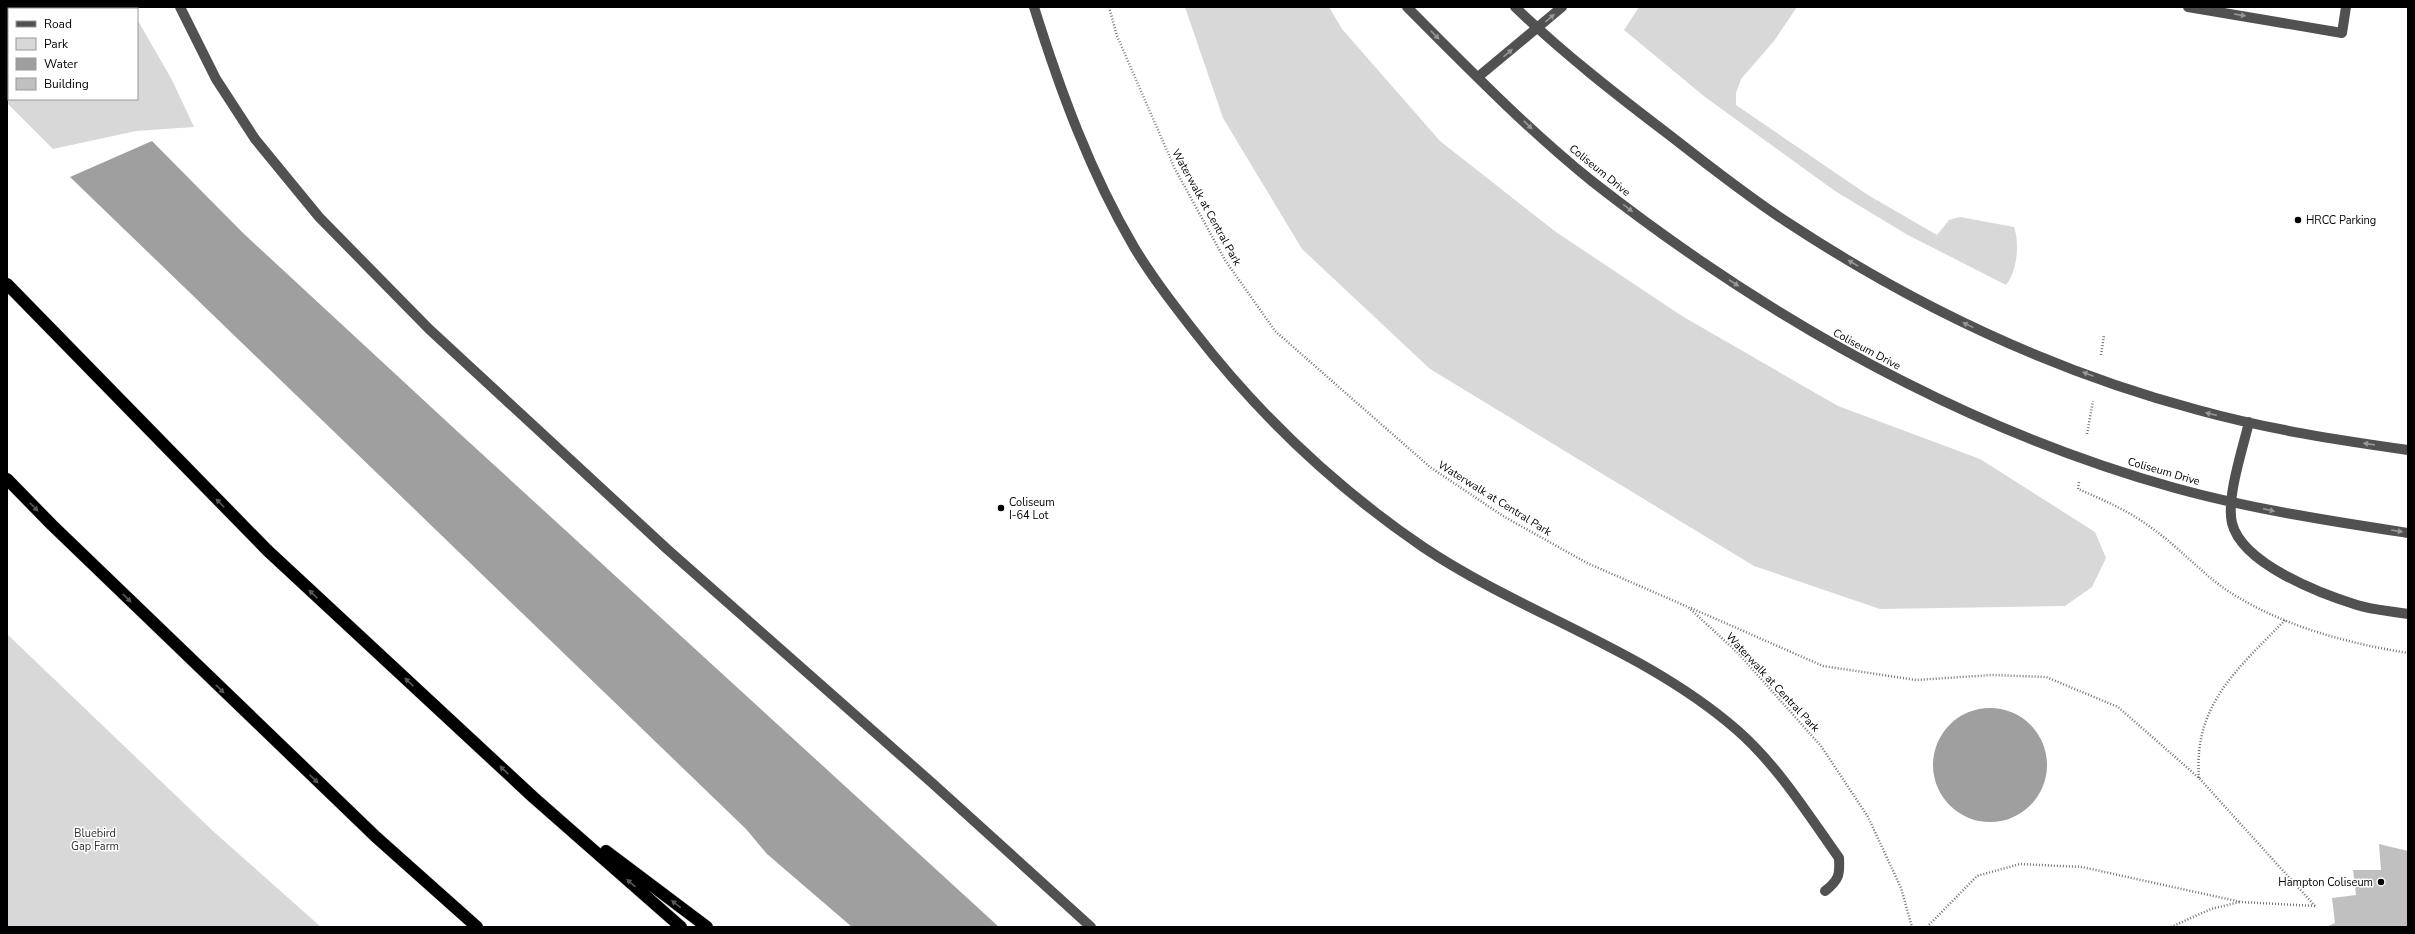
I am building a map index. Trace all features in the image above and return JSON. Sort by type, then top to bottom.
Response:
[{"type":"highway","points":[[7,284],[267,550],[533,797],[681,927]]},
{"type":"highway","points":[[7,479],[63,536],[370,832],[477,927]]},
{"type":"highway","points":[[533,797],[707,927]]},
{"type":"street","points":[[180,7],[216,79],[255,139],[319,217],[428,329],[667,549],[932,782],[1091,927]]},
{"type":"street","points":[[1034,7],[1059,88],[1087,155],[1134,247],[1174,306],[1248,397],[1330,478],[1423,547],[1475,578],[1640,662],[1737,730],[1774,768],[1839,858],[1840,870],[1836,882],[1826,891]]},
{"type":"street","name":"Coliseum Drive","points":[[1408,7],[1541,137],[1592,181],[1683,250],[1791,321],[1860,361],[1932,397],[2038,443],[2175,488],[2287,514],[2408,533]]},
{"type":"street","points":[[1515,7],[1537,28],[1613,92],[1721,176],[1787,222],[1886,283],[1945,314],[2002,341],[2097,378],[2197,410],[2304,435],[2408,450]]},
{"type":"street","points":[[1478,77],[1562,7]]},
{"type":"street","points":[[2188,7],[2342,33],[2346,7]]},
{"type":"street","points":[[2250,422],[2231,501],[2232,524],[2244,545],[2266,564],[2310,588],[2359,605],[2408,614]]},
{"type":"path","name":"Waterwalk at Central Park","points":[[1109,7],[1117,36],[1175,169],[1225,260],[1275,331],[1358,406],[1437,472],[1503,516],[1587,564],[1688,607],[1738,653],[1821,746],[1868,817],[1901,888],[1912,927]]},
{"type":"path","points":[[2104,335],[2078,489],[2103,499],[2154,529],[2192,563],[2228,591],[2270,615],[2370,647],[2408,653]]},
{"type":"path","points":[[1688,607],[1823,666],[1916,680],[1992,675],[2046,677],[2118,707],[2199,778],[2315,906],[2241,902],[2082,867],[2020,864],[1977,876],[1927,927]]},
{"type":"path","points":[[2199,778],[2197,755],[2202,734],[2219,692],[2236,668],[2285,620]]},
{"type":"path","points":[[2171,927],[2211,910],[2241,902]]},
{"type":"green space","points":[[7,7],[130,7],[8,8],[8,100],[138,100],[138,21],[172,80],[194,127],[136,131],[53,149],[7,103]]},
{"type":"green space","points":[[1185,7],[1329,7],[1342,29],[1440,141],[1556,232],[1682,316],[1838,406],[1980,459],[2095,532],[2106,558],[2092,587],[2065,606],[1880,609],[1754,566],[1430,369],[1302,249],[1223,118]]},
{"type":"green space","points":[[1639,7],[1797,7],[1774,41],[1741,79],[1736,93],[1736,105],[1868,195],[1937,235],[1949,220],[1960,217],[2014,227],[2017,241],[2015,265],[2013,273],[2006,285],[1906,234],[1835,191],[1705,97],[1624,30]]},
{"type":"green space","name":"Bluebird Gap Farm","points":[[7,634],[213,831],[321,927],[7,927]]},
{"type":"water","points":[[152,141],[243,233],[458,432],[999,927],[852,927],[767,854],[746,829],[70,177]]},
{"type":"water","points":[[1990,708],[2001,709],[2012,713],[2022,718],[2030,725],[2037,733],[2042,743],[2046,754],[2046,776],[2042,787],[2037,797],[2030,805],[2022,812],[2012,817],[2001,821],[1990,822],[1979,821],[1968,817],[1958,812],[1950,805],[1943,797],[1938,787],[1934,776],[1933,765],[1934,754],[1938,743],[1943,733],[1950,725],[1958,718],[1968,713],[1979,709]]},
{"type":"building","name":"Hampton Coliseum","points":[[2379,844],[2408,851],[2408,927],[2326,927],[2335,923],[2332,898],[2356,895],[2353,870],[2381,870]]},
{"type":"place","name":"HRCC Parking","points":[[2298,220]]},
{"type":"place","name":"Coliseum I-64 Lot","points":[[1001,508]]},
{"type":"place","name":"Hampton Coliseum","points":[[2381,882]]}]
